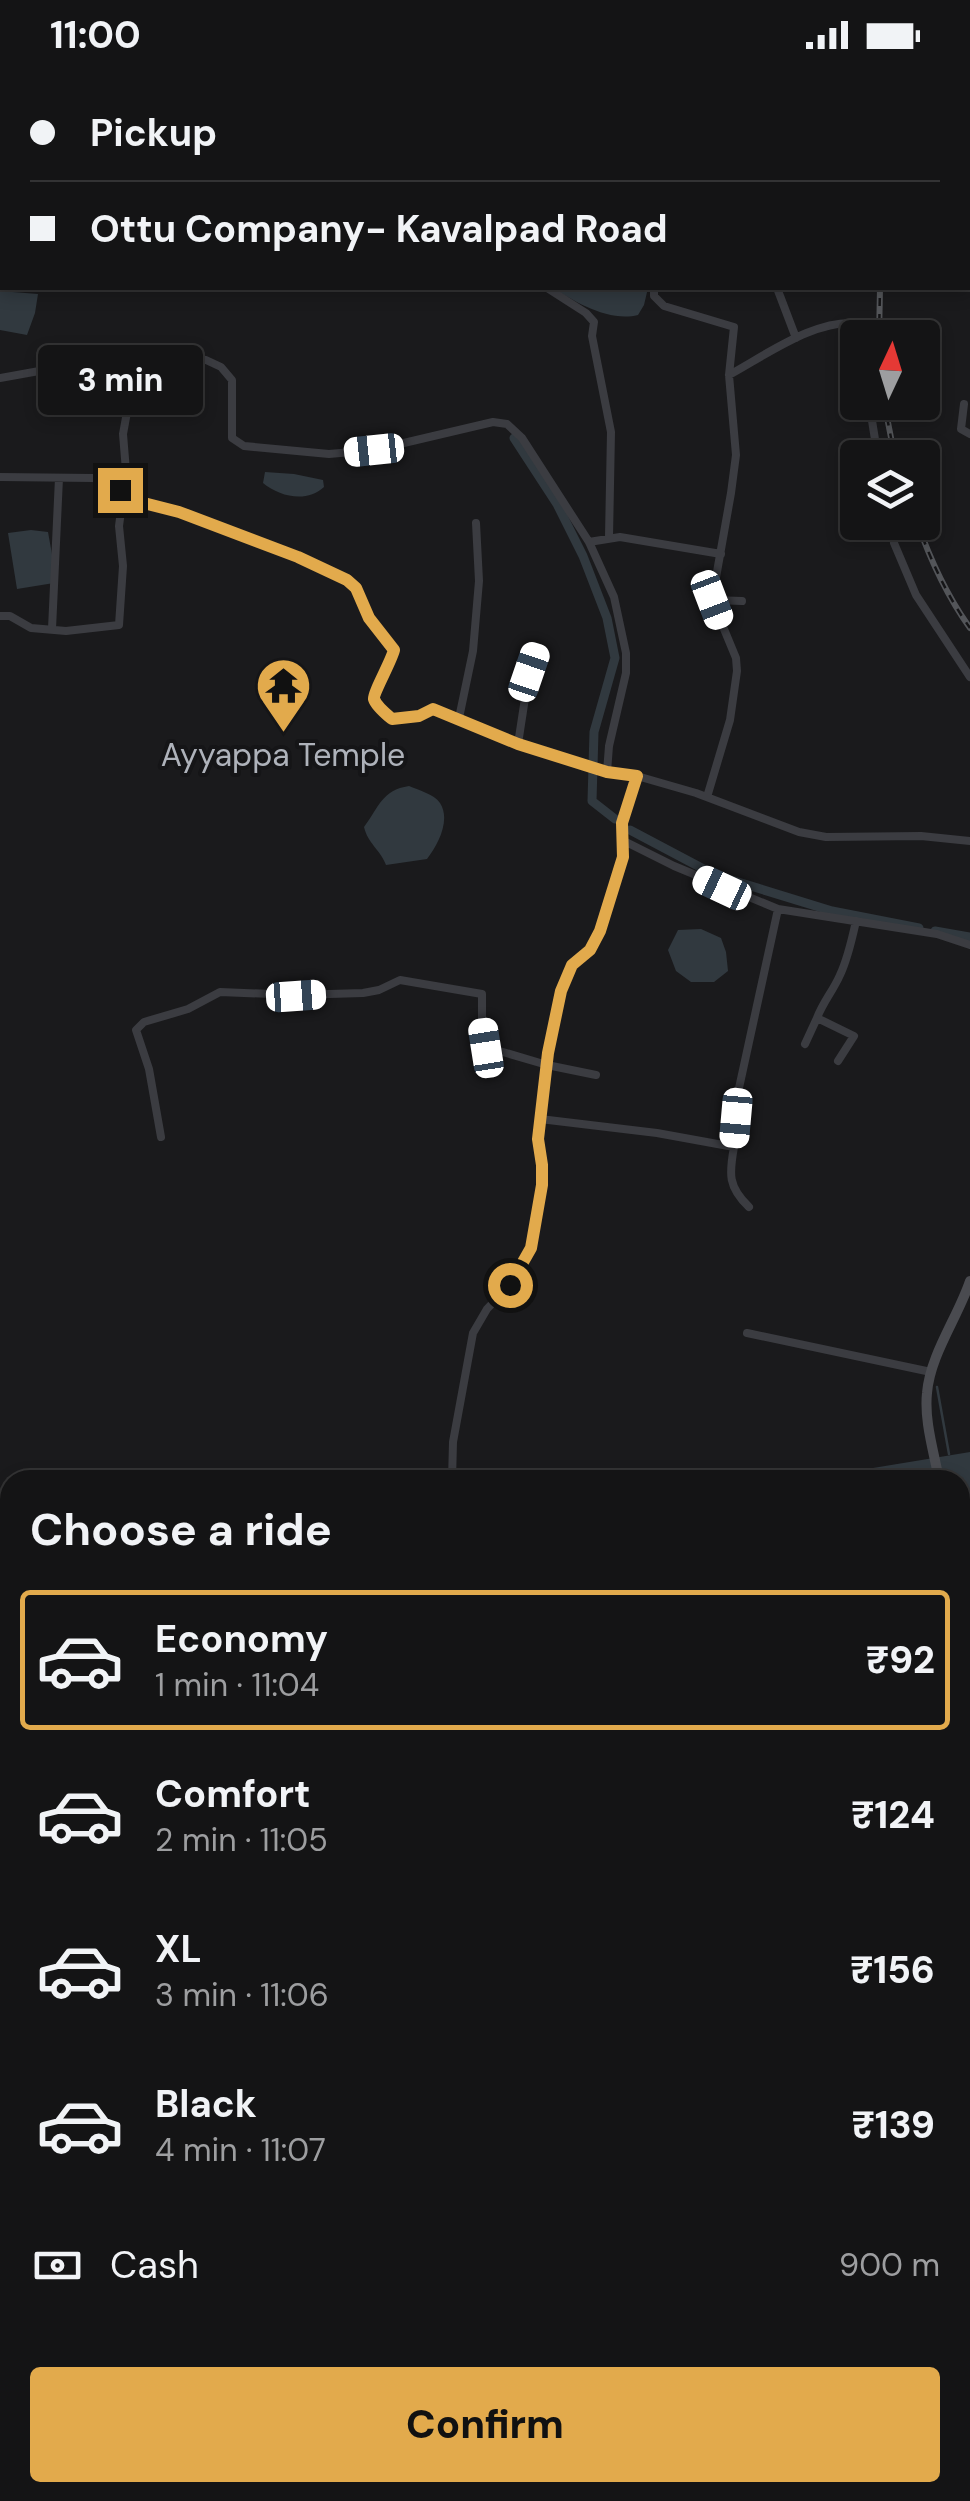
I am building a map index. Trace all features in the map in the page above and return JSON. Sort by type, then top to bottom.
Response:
[{"type":"main road","points":[[937,1470],[926,1389],[965,1308],[970,1281]]},
{"type":"street","points":[[549,290],[586,312],[594,322],[592,336],[611,432],[609,538]]},
{"type":"street","points":[[654,290],[654,296],[664,306],[734,327],[729,376],[736,455],[712,600],[736,658],[737,672],[730,720],[708,797]]},
{"type":"street","points":[[778,290],[796,338]]},
{"type":"street","points":[[729,376],[796,338],[840,323]]},
{"type":"street","points":[[0,378],[78,364],[206,360],[221,366],[232,380],[232,438],[244,446],[328,454],[374,450],[493,422],[507,424],[522,438],[589,542],[614,596],[626,654],[626,674],[607,772]]},
{"type":"street","points":[[122,363],[127,412],[123,434],[132,500]]},
{"type":"street","points":[[964,404],[961,428],[970,434]]},
{"type":"street","points":[[0,477],[93,478],[110,482],[132,500],[179,512],[347,580],[356,588],[369,618],[394,650],[374,692],[374,699],[392,719],[419,716],[433,709],[518,744],[607,772],[637,776],[708,797],[799,832],[826,837],[922,836],[970,841]]},
{"type":"street","points":[[52,628],[59,478]]},
{"type":"street","points":[[0,616],[10,616],[31,628],[66,631],[118,624],[123,566],[119,526],[121,511],[132,500]]},
{"type":"street","points":[[459,718],[473,650],[478,599],[476,523]]},
{"type":"street","points":[[589,542],[620,537],[721,554]]},
{"type":"street","points":[[894,540],[916,594],[970,676]]},
{"type":"street","points":[[712,600],[742,601]]},
{"type":"street","points":[[518,744],[529,672],[537,650]]},
{"type":"street","points":[[452,1470],[453,1442],[473,1333],[510,1285],[531,1248],[542,1185],[540,1120],[561,991],[572,965],[590,950],[600,931],[623,857],[622,823],[637,776]]},
{"type":"street","points":[[624,841],[778,909],[938,934],[970,944]]},
{"type":"street","points":[[749,1207],[732,1185],[731,1162],[739,1088],[778,909]]},
{"type":"street","points":[[805,1044],[823,1000],[845,964],[856,921]]},
{"type":"street","points":[[161,1137],[136,1030],[144,1022],[188,1009],[220,992],[363,994],[400,980],[482,994],[486,1048],[596,1074]]},
{"type":"street","points":[[817,1018],[854,1036],[838,1061]]},
{"type":"street","points":[[540,1120],[734,1146]]},
{"type":"street","points":[[747,1333],[931,1372]]},
{"type":"shaded area","points":[[556,290],[648,290],[638,315],[616,316]]},
{"type":"shaded area","points":[[0,291],[38,294],[27,335],[0,330]]},
{"type":"shaded area","points":[[265,472],[323,480],[324,487],[310,495],[285,495],[263,483]]},
{"type":"shaded area","points":[[48,532],[54,583],[17,589],[8,533]]},
{"type":"shaded area","points":[[409,786],[440,803],[444,817],[442,832],[427,859],[386,865],[364,827],[387,795]]},
{"type":"shaded area","points":[[701,929],[721,938],[726,952],[728,971],[714,982],[691,982],[676,971],[668,950],[678,930]]},
{"type":"shaded area","points":[[970,1452],[970,1470],[867,1470]]},
{"type":"waterway","points":[[514,438],[557,504],[607,618],[615,658],[594,732],[592,801],[615,819]]},
{"type":"waterway","points":[[630,830],[715,875],[832,911],[919,928]]},
{"type":"waterway","points":[[935,931],[970,937]]},
{"type":"waterway","points":[[937,1387],[949,1454]]},
{"type":"railway","points":[[879,320],[880,290]]},
{"type":"railway","points":[[888,420],[891,440]]},
{"type":"railway","points":[[924,540],[970,628]]},
{"type":"place","name":"Ayyappa Temple","points":[[283,735]]},
{"type":"route","points":[[120,490],[132,500],[179,512],[347,580],[356,588],[369,618],[394,650],[374,692],[374,699],[392,719],[419,716],[433,709],[518,744],[607,772],[637,776],[622,823],[623,857],[600,931],[590,950],[572,965],[561,991],[548,1053],[538,1139],[542,1185],[531,1248],[510,1285]]}]
